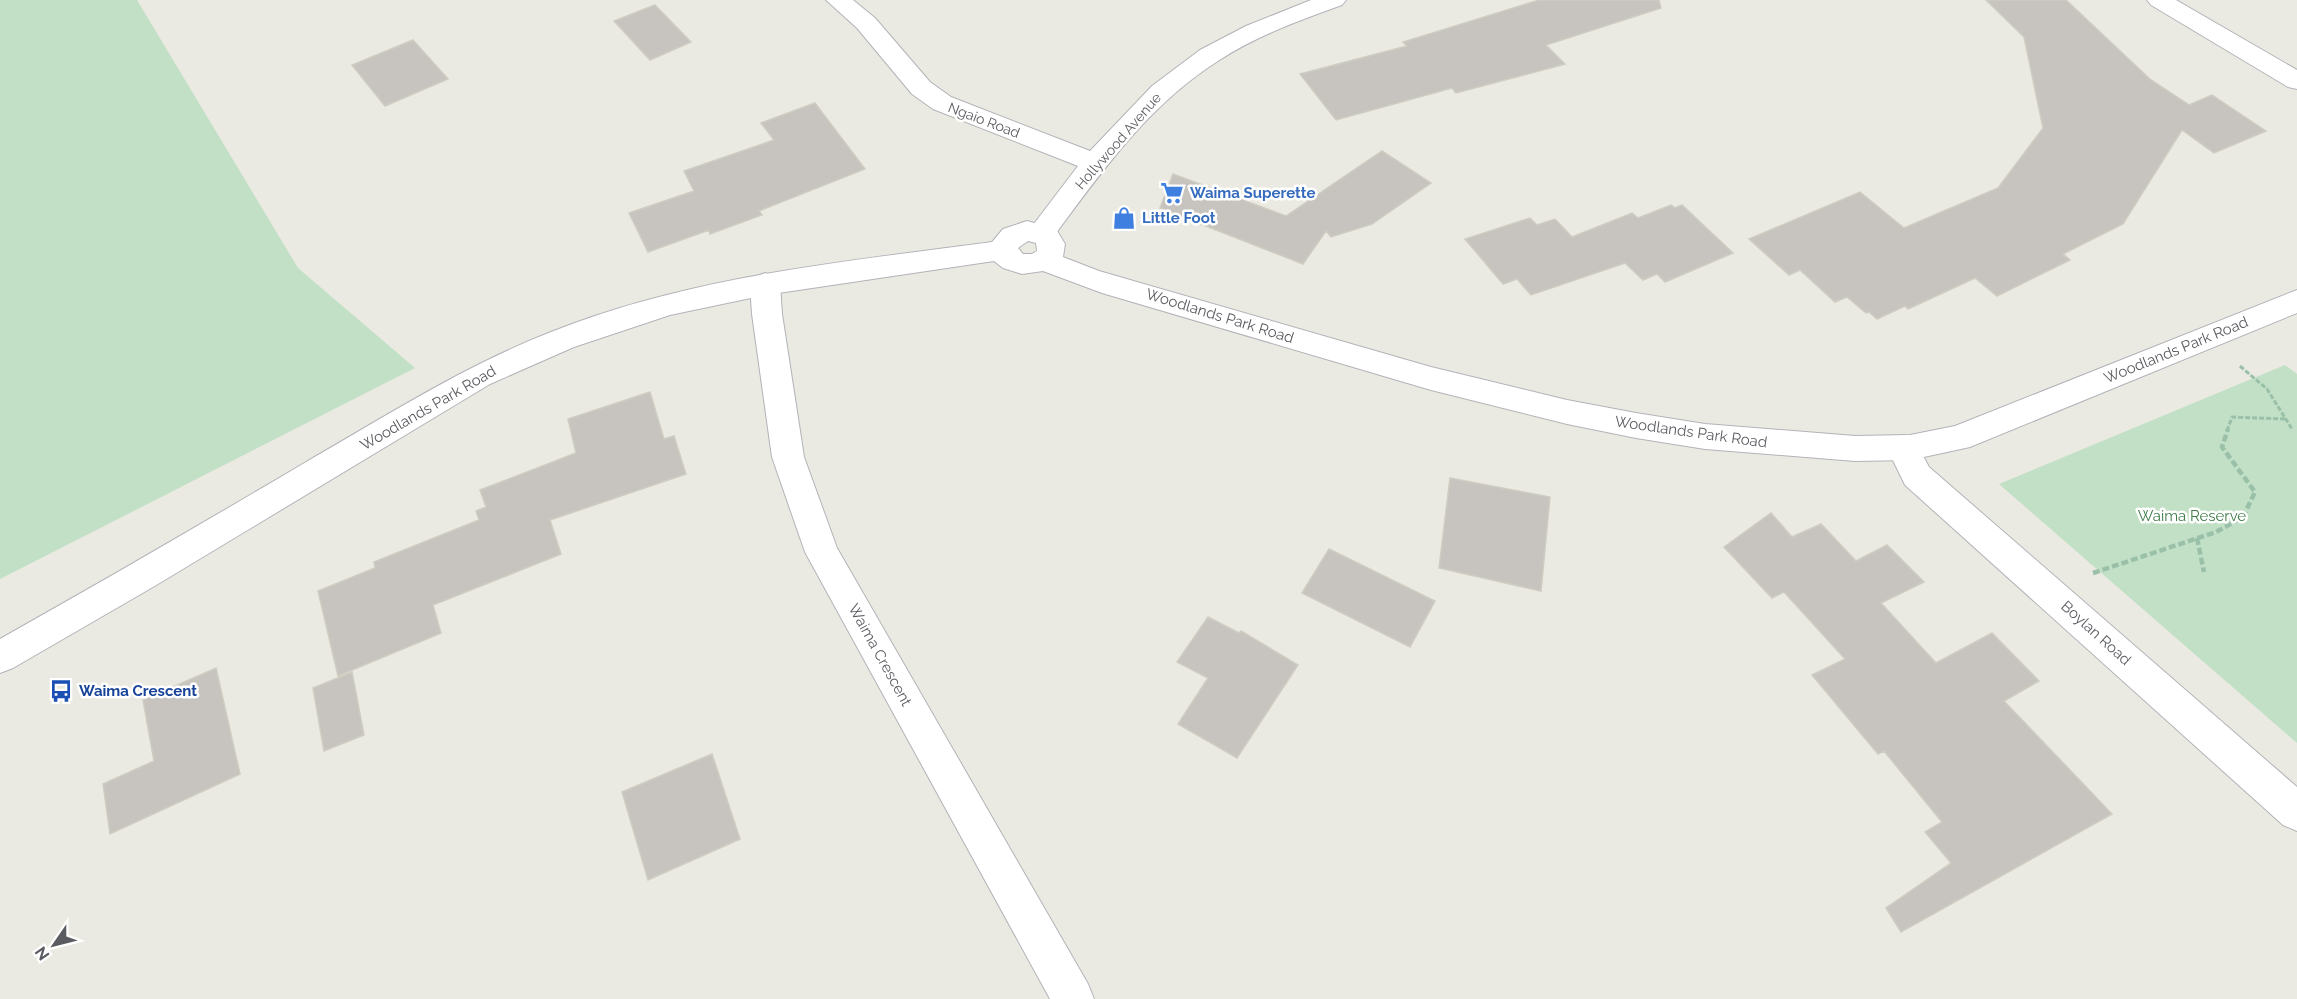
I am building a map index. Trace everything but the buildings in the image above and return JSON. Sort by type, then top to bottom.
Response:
[{"type":"street","name":"Ngaio Road","points":[[838,0],[866,23],[921,88],[942,103],[1095,164]]},
{"type":"street","name":"Hollywood Avenue","points":[[1043,247],[1095,164],[1159,93],[1208,56],[1268,24],[1334,0]]},
{"type":"street","points":[[2159,0],[2297,81]]},
{"type":"street","name":"Woodlands Park Road","points":[[0,657],[141,577],[479,376],[563,339],[667,305],[765,284],[1004,250],[1005,255],[1015,264],[1030,265],[1043,247],[1065,271],[1192,306],[1391,368],[1525,403],[1628,425],[1726,440],[1903,448],[1959,438],[2297,301]]},
{"type":"street","name":"Waima Crescent","points":[[765,284],[767,314],[788,457],[822,552],[1074,999]]},
{"type":"street","name":"Boylan Road","points":[[1903,448],[1917,476],[2297,812]]},
{"type":"path","points":[[2233,360],[2267,389],[2292,429]]},
{"type":"path","points":[[2050,593],[2080,577],[2216,532],[2243,517],[2255,492],[2222,447],[2232,417],[2285,419]]},
{"type":"path","points":[[2198,538],[2204,572]]},
{"type":"green space","points":[[0,0],[137,0],[298,268],[415,368],[0,579]]},
{"type":"green space","name":"Waima Reserve","points":[[2285,365],[2297,374],[2297,743],[1999,484]]},
{"type":"place","name":"Waima Superette","points":[[1172,193]]},
{"type":"place","name":"Little Foot","points":[[1124,218]]},
{"type":"place","name":"Waima Crescent","points":[[61,691]]}]
